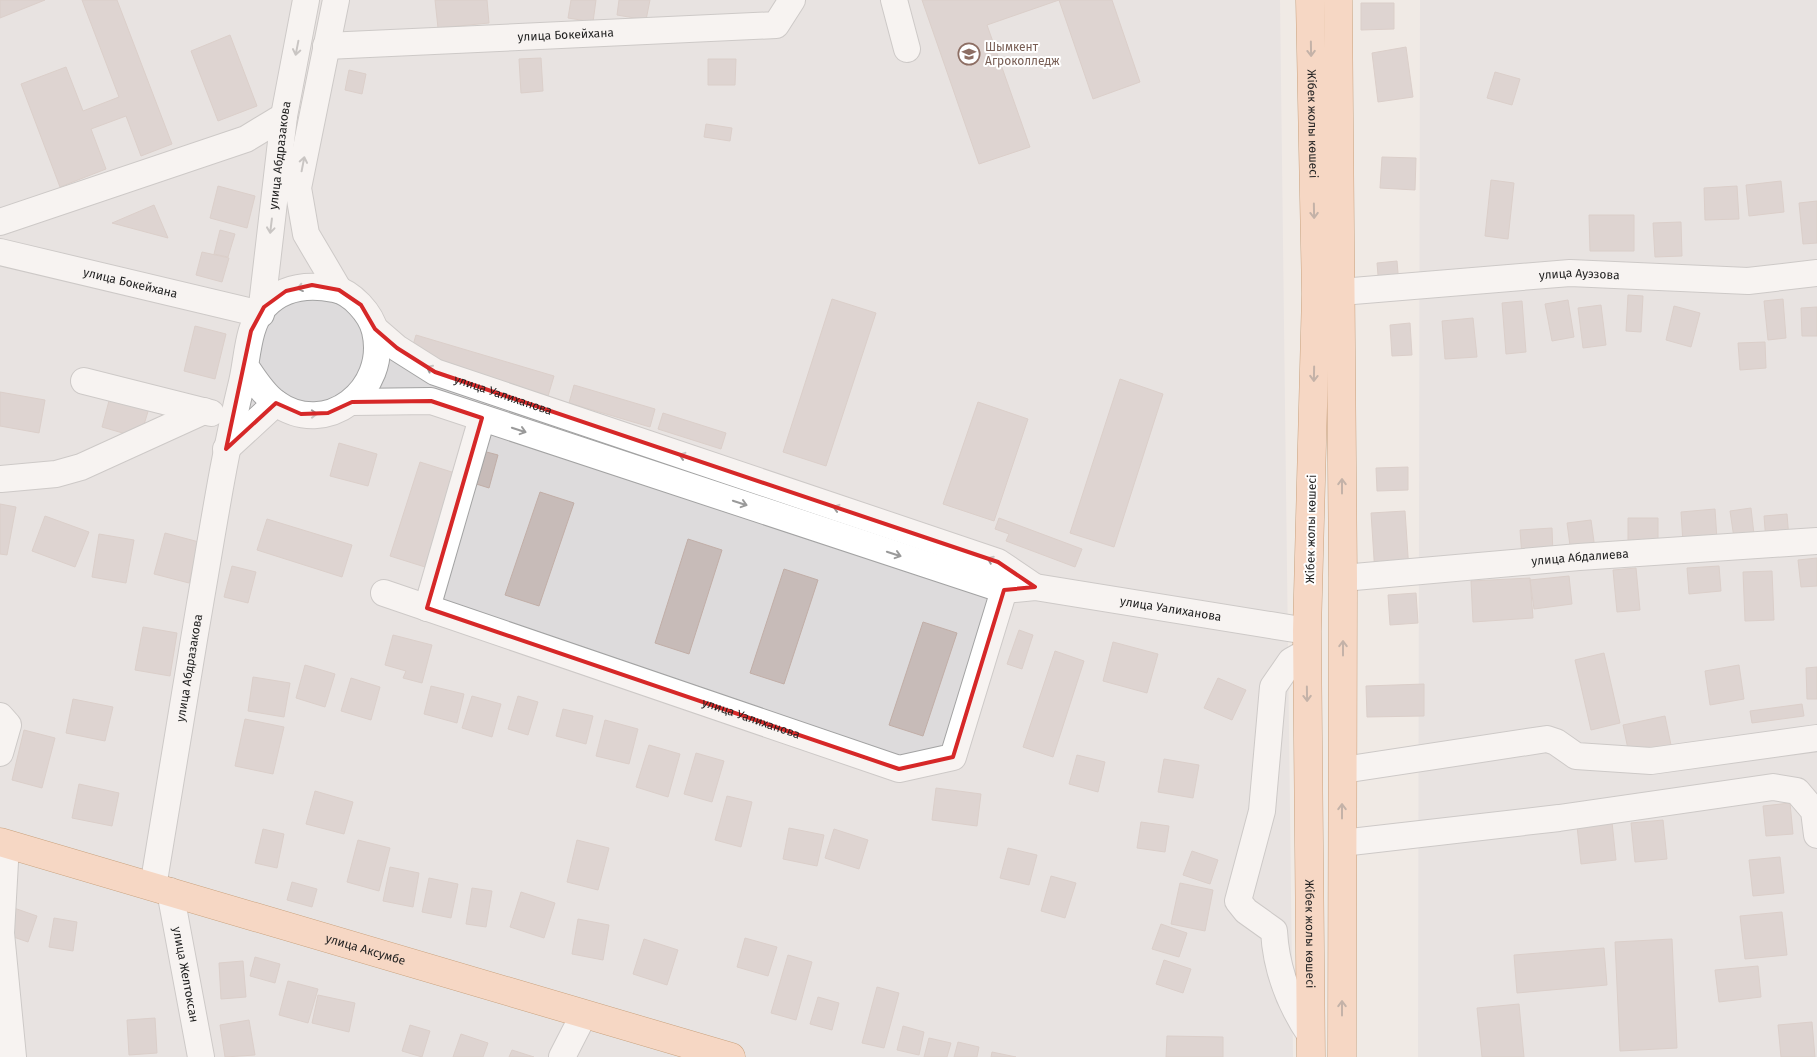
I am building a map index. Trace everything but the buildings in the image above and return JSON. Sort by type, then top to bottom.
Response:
[{"type":"main road","name":"Жібек жолы көшесі","points":[[1310,0],[1316,294],[1307,642],[1311,1047]]},
{"type":"main road","points":[[1338,0],[1343,578],[1342,1057]]},
{"type":"main road","name":"улица Аксумбе","points":[[3,843],[731,1057]]},
{"type":"street","name":"улица Абдразакова","points":[[261,314],[284,116],[306,0]]},
{"type":"street","name":"улица Абдразакова","points":[[336,0],[298,188],[306,234],[339,290]]},
{"type":"street","name":"улица Бокейхана","points":[[326,46],[776,25],[792,0]]},
{"type":"street","points":[[894,0],[906,49]]},
{"type":"street","points":[[0,222],[246,139],[284,116]]},
{"type":"street","name":"улица Бокейхана","points":[[0,252],[261,314]]},
{"type":"street","name":"улица Ауэзова","points":[[1341,292],[1570,273],[1748,281],[1817,273]]},
{"type":"street","points":[[312,285],[339,290],[361,305],[375,329],[378,355],[370,381],[352,402],[328,413],[301,414],[276,403],[246,367],[251,331],[264,307],[286,291],[312,285]]},
{"type":"street","name":"улица Уалиханова","points":[[375,329],[397,348],[435,372],[998,562],[1035,587]]},
{"type":"street","name":"улица Абдразакова","points":[[161,889],[226,449],[246,367]]},
{"type":"street","points":[[84,381],[233,418]]},
{"type":"street","name":"улица Уалиханова","points":[[352,402],[430,401],[1004,590],[1035,587],[1307,642]]},
{"type":"street","points":[[226,449],[276,403]]},
{"type":"street","points":[[0,479],[56,474],[82,467],[204,411]]},
{"type":"street","points":[[427,608],[482,418]]},
{"type":"street","name":"улица Абдалиева","points":[[1343,578],[1579,557],[1817,541]]},
{"type":"street","name":"улица Уалиханова","points":[[384,593],[899,768],[953,757],[1004,590]]},
{"type":"street","points":[[1307,642],[1273,687],[1262,811],[1238,901],[1246,912],[1274,931],[1275,957],[1296,1014],[1311,1047]]},
{"type":"street","points":[[0,716],[8,725],[0,753]]},
{"type":"street","points":[[1342,770],[1547,739],[1556,742],[1576,756],[1652,761],[1817,738]]},
{"type":"street","points":[[1342,843],[1559,818],[1773,787],[1798,792],[1816,823]]},
{"type":"street","points":[[3,843],[0,933],[13,1057]]},
{"type":"street","name":"улица Желтоксан","points":[[161,889],[201,1057]]},
{"type":"street","points":[[562,1057],[584,1014]]},
{"type":"highlighted area","points":[[312,285],[339,290],[361,305],[375,329],[397,348],[435,372],[998,562],[1035,587],[1004,590],[953,757],[899,769],[427,608],[482,418],[431,401],[352,402],[328,413],[301,414],[276,403],[226,449],[251,331],[264,307],[286,291]]},
{"type":"shaded area","points":[[0,0],[1280,0],[1293,1057],[0,1057]]},
{"type":"shaded area","points":[[1420,0],[1817,0],[1817,1057],[1418,1057]]},
{"type":"place","name":"Шымкент Агроколледж","points":[[969,54]]}]
